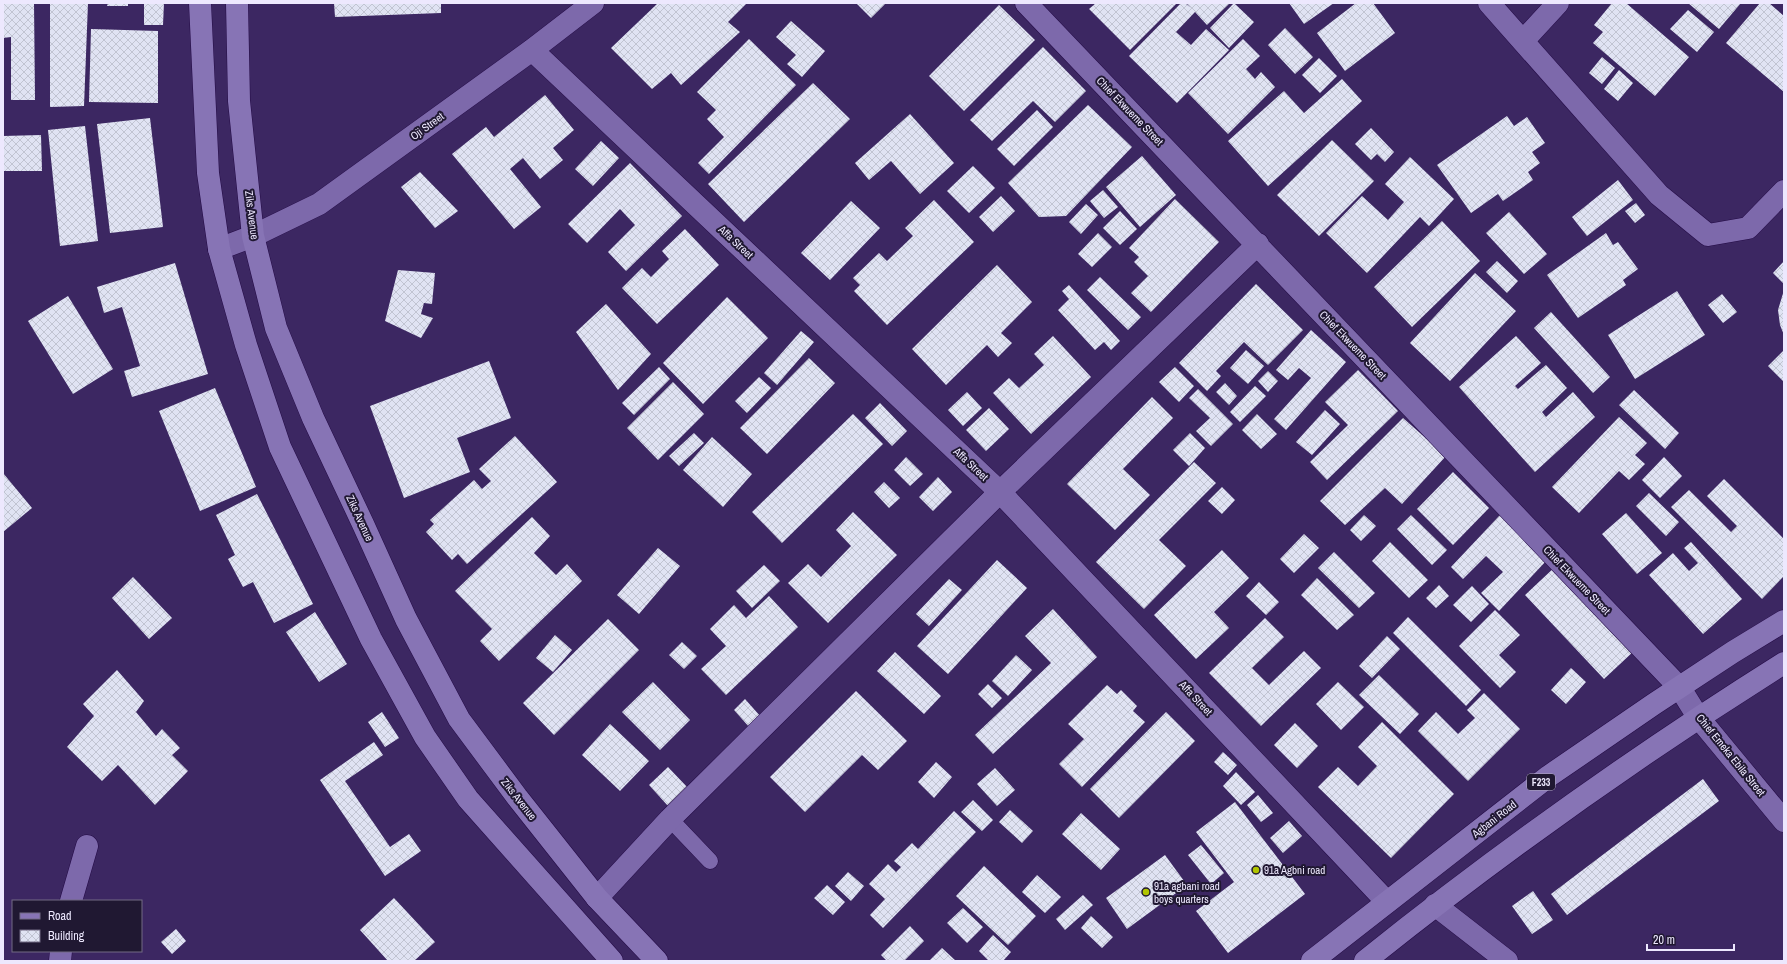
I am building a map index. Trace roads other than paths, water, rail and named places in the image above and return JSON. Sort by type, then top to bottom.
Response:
[{"type":"main road","points":[[200,3],[208,173],[218,249],[246,345],[280,447],[371,639],[425,738],[468,799],[612,961]]},
{"type":"main road","name":"Ziks Avenue","points":[[237,3],[240,101],[253,236],[276,328],[312,418],[406,619],[458,719],[517,797],[597,898],[656,961]]},
{"type":"main road","name":"Agbani Road","points":[[1312,961],[1549,776],[1733,652],[1784,621]]},
{"type":"main road","points":[[1365,961],[1435,905],[1658,744],[1784,662]]},
{"type":"street","name":"Oji Street","points":[[218,249],[253,236],[319,204],[532,50],[593,3]]},
{"type":"street","name":"Chief Ekwueme Street","points":[[1026,3],[1258,244],[1680,688]]},
{"type":"street","points":[[1489,3],[1659,195],[1708,235],[1748,228],[1784,191]]},
{"type":"street","points":[[1524,41],[1558,3]]},
{"type":"street","name":"Affa Street","points":[[532,50],[1000,492],[1387,902]]},
{"type":"street","points":[[597,898],[670,819],[1000,492],[1258,244]]},
{"type":"street","name":"Chief Emeka Ebila Street","points":[[1680,688],[1698,717],[1784,821]]},
{"type":"street","points":[[71,900],[87,846]]},
{"type":"street","points":[[1435,905],[1507,961]]},
{"type":"lane","points":[[670,819],[710,860]]},
{"type":"place","name":"91a Agbni road","points":[[1256,870]]},
{"type":"place","name":"91a agbani road boys quarters","points":[[1146,892]]}]
